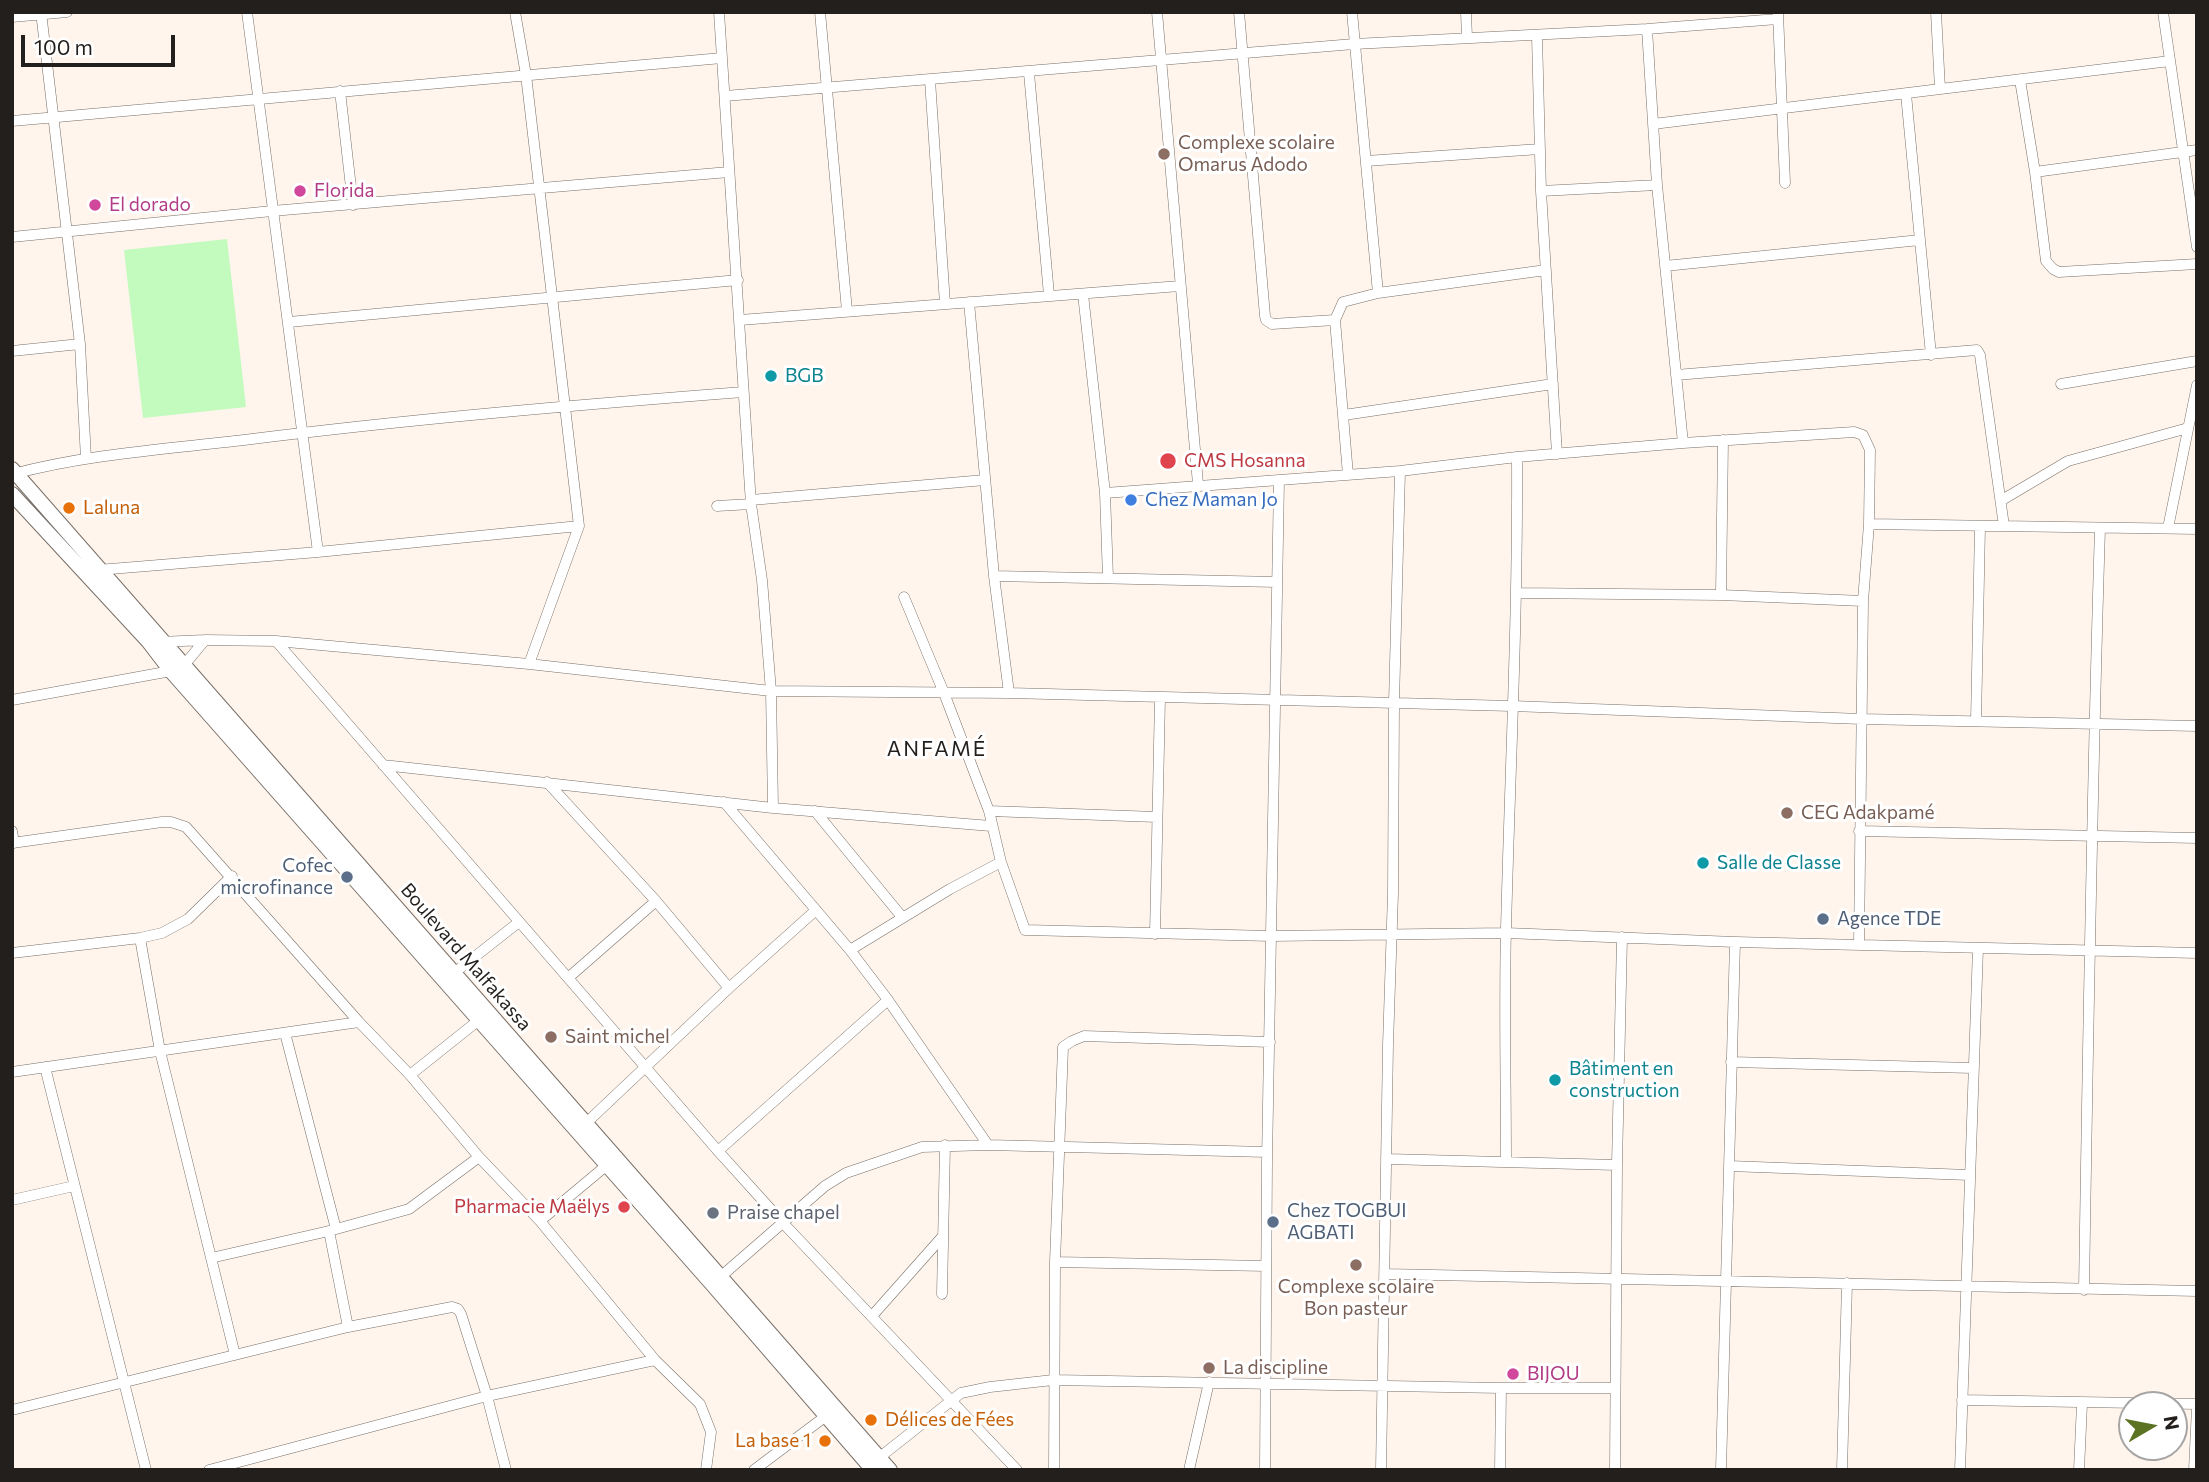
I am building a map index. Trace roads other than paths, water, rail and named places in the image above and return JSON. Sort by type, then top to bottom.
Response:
[{"type":"main road","name":"Boulevard Malfakassa","points":[[14,472],[454,974],[582,1127],[874,1464]]},
{"type":"main road","name":"Boulevard Malfakassa","points":[[12,494],[148,641],[479,1020],[582,1127],[607,1165],[717,1280],[826,1416],[874,1464],[890,1470]]},
{"type":"street","points":[[12,17],[67,12]]},
{"type":"street","points":[[247,12],[289,322],[300,433],[318,552]]},
{"type":"street","points":[[515,12],[526,75],[579,526],[529,664]]},
{"type":"street","points":[[719,12],[751,502],[762,580],[771,691],[773,807]]},
{"type":"street","points":[[821,12],[847,311]]},
{"type":"street","points":[[1157,12],[1198,484]]},
{"type":"street","points":[[1240,12],[1266,320],[1272,324],[1335,320]]},
{"type":"street","points":[[1352,12],[1378,293]]},
{"type":"street","points":[[1466,12],[1467,38]]},
{"type":"street","points":[[1937,12],[1940,89]]},
{"type":"street","points":[[2163,12],[2197,247]]},
{"type":"street","points":[[41,13],[80,344],[86,459]]},
{"type":"street","points":[[725,96],[1354,44],[1647,29],[1778,16],[1785,183]]},
{"type":"street","points":[[1647,29],[1657,185],[1683,443]]},
{"type":"street","points":[[1537,36],[1541,191],[1557,454]]},
{"type":"street","points":[[12,121],[723,58]]},
{"type":"street","points":[[1653,124],[2170,61]]},
{"type":"street","points":[[1029,72],[1049,295]]},
{"type":"street","points":[[930,80],[945,304]]},
{"type":"street","points":[[2020,80],[2046,261],[2053,269],[2059,272],[2197,264]]},
{"type":"street","points":[[340,91],[353,205]]},
{"type":"street","points":[[1906,94],[1931,355]]},
{"type":"street","points":[[1366,161],[1540,149]]},
{"type":"street","points":[[2035,172],[2197,150]]},
{"type":"street","points":[[12,237],[272,211],[729,172]]},
{"type":"street","points":[[1541,191],[1657,185]]},
{"type":"street","points":[[1665,266],[1920,240]]},
{"type":"street","points":[[1348,475],[1335,320],[1343,302],[1378,293],[1546,270]]},
{"type":"street","points":[[289,322],[738,280]]},
{"type":"street","points":[[740,320],[1180,286]]},
{"type":"street","points":[[1083,294],[1105,493],[1108,578]]},
{"type":"street","points":[[969,302],[985,480],[1009,693]]},
{"type":"street","points":[[12,351],[80,344]]},
{"type":"street","points":[[1676,375],[1974,350],[1979,352],[1987,392],[2004,526]]},
{"type":"street","points":[[2061,384],[2197,361]]},
{"type":"street","points":[[1344,415],[1553,384]]},
{"type":"street","points":[[2168,528],[2197,384]]},
{"type":"street","points":[[14,472],[86,459],[300,433],[743,392]]},
{"type":"street","points":[[2002,500],[2068,461],[2188,428]]},
{"type":"street","points":[[1105,493],[1400,471],[1517,457],[1683,443],[1854,432],[1863,435],[1870,450],[1869,524],[1863,601],[1859,945]]},
{"type":"street","points":[[1721,595],[1723,440]]},
{"type":"street","points":[[1506,1162],[1506,933],[1518,593],[1517,457]]},
{"type":"street","points":[[1381,1470],[1400,471]]},
{"type":"street","points":[[717,506],[985,480]]},
{"type":"street","points":[[1265,1470],[1267,1152],[1279,480]]},
{"type":"street","points":[[1869,524],[2197,528]]},
{"type":"street","points":[[84,570],[318,552],[579,526]]},
{"type":"street","points":[[1976,721],[1980,527]]},
{"type":"street","points":[[2084,1290],[2089,951],[2100,528]]},
{"type":"street","points":[[995,576],[1277,582]]},
{"type":"street","points":[[1518,593],[1721,595],[1863,601]]},
{"type":"street","points":[[904,597],[989,811],[1001,862],[1025,930],[1271,936],[1506,933],[1735,942],[2197,953]]},
{"type":"street","points":[[12,700],[172,671],[185,664],[205,640]]},
{"type":"street","points":[[148,641],[276,641],[529,664],[771,691],[1009,693],[1512,706],[1862,719],[2197,726]]},
{"type":"street","points":[[276,641],[718,1151],[1017,1470]]},
{"type":"street","points":[[1155,934],[1160,698]]},
{"type":"street","points":[[383,765],[773,807],[991,826]]},
{"type":"street","points":[[547,782],[656,901],[729,988]]},
{"type":"street","points":[[724,802],[888,1000],[988,1145]]},
{"type":"street","points":[[815,811],[902,917]]},
{"type":"street","points":[[989,811],[1157,817]]},
{"type":"street","points":[[12,831],[13,843],[171,822],[186,828],[232,876],[359,1022],[410,1075],[479,1157],[540,1221],[655,1360],[700,1404],[711,1432],[706,1470]]},
{"type":"street","points":[[1859,831],[2197,838]]},
{"type":"street","points":[[849,950],[1001,862]]},
{"type":"street","points":[[12,953],[140,938],[174,928],[188,919],[232,876]]},
{"type":"street","points":[[568,978],[656,901]]},
{"type":"street","points":[[582,1127],[816,910]]},
{"type":"street","points":[[454,974],[519,922]]},
{"type":"street","points":[[1615,1470],[1622,937]]},
{"type":"street","points":[[140,938],[160,1051],[234,1354]]},
{"type":"street","points":[[1721,1470],[1735,942]]},
{"type":"street","points":[[1959,1470],[1978,948]]},
{"type":"street","points":[[718,1151],[888,1000]]},
{"type":"street","points":[[410,1075],[479,1020]]},
{"type":"street","points":[[12,1072],[359,1022]]},
{"type":"street","points":[[285,1032],[333,1230],[348,1327]]},
{"type":"street","points":[[1054,1470],[1055,1262],[1063,1047],[1084,1037],[1269,1042]]},
{"type":"street","points":[[1731,1062],[1973,1068]]},
{"type":"street","points":[[45,1067],[146,1470]]},
{"type":"street","points":[[717,1280],[825,1186],[846,1173],[903,1153],[944,1145],[1267,1152]]},
{"type":"street","points":[[942,1294],[944,1145]]},
{"type":"street","points":[[211,1258],[333,1230],[415,1206],[479,1157]]},
{"type":"street","points":[[1386,1160],[1617,1165]]},
{"type":"street","points":[[540,1221],[607,1165]]},
{"type":"street","points":[[1729,1166],[1969,1175]]},
{"type":"street","points":[[12,1200],[74,1186]]},
{"type":"street","points":[[872,1316],[943,1236]]},
{"type":"street","points":[[1055,1262],[1266,1266]]},
{"type":"street","points":[[1385,1274],[2197,1291]]},
{"type":"street","points":[[1842,1470],[1847,1283]]},
{"type":"street","points":[[12,1410],[348,1327],[452,1307],[458,1309],[487,1396],[506,1470]]},
{"type":"street","points":[[209,1470],[487,1396],[655,1360]]},
{"type":"street","points":[[874,1464],[961,1393],[973,1389],[1053,1380],[1615,1388]]},
{"type":"street","points":[[1189,1470],[1209,1382]]},
{"type":"street","points":[[1500,1388],[1500,1470]]},
{"type":"street","points":[[1962,1400],[2197,1406],[2194,1470]]},
{"type":"street","points":[[2080,1470],[2082,1404]]},
{"type":"street","points":[[758,1469],[826,1416]]},
{"type":"place","name":"Complexe scolaire Omarus Adodo","points":[[1164,154]]},
{"type":"place","name":"Florida","points":[[300,191]]},
{"type":"place","name":"El dorado","points":[[95,205]]},
{"type":"place","name":"BGB","points":[[771,376]]},
{"type":"place","name":"CMS Hosanna","points":[[1168,461]]},
{"type":"place","name":"Chez Maman Jo","points":[[1131,500]]},
{"type":"place","name":"Laluna","points":[[69,508]]},
{"type":"place","name":"CEG Adakpamé","points":[[1787,813]]},
{"type":"place","name":"Salle de Classe","points":[[1703,863]]},
{"type":"place","name":"Cofec microfinance","points":[[347,877]]},
{"type":"place","name":"Agence TDE","points":[[1823,919]]},
{"type":"place","name":"Saint michel","points":[[551,1037]]},
{"type":"place","name":"Bâtiment en construction","points":[[1555,1080]]},
{"type":"place","name":"Pharmacie Maëlys","points":[[624,1207]]},
{"type":"place","name":"Praise chapel","points":[[713,1213]]},
{"type":"place","name":"Chez TOGBUI AGBATI","points":[[1273,1222]]},
{"type":"place","name":"Complexe scolaire Bon pasteur","points":[[1356,1265]]},
{"type":"place","name":"La discipline","points":[[1209,1368]]},
{"type":"place","name":"BIJOU","points":[[1513,1374]]},
{"type":"place","name":"Délices de Fées","points":[[871,1420]]},
{"type":"place","name":"La base 1","points":[[825,1441]]},
{"type":"district","name":"ANFAMÉ","points":[[937,749]]}]
